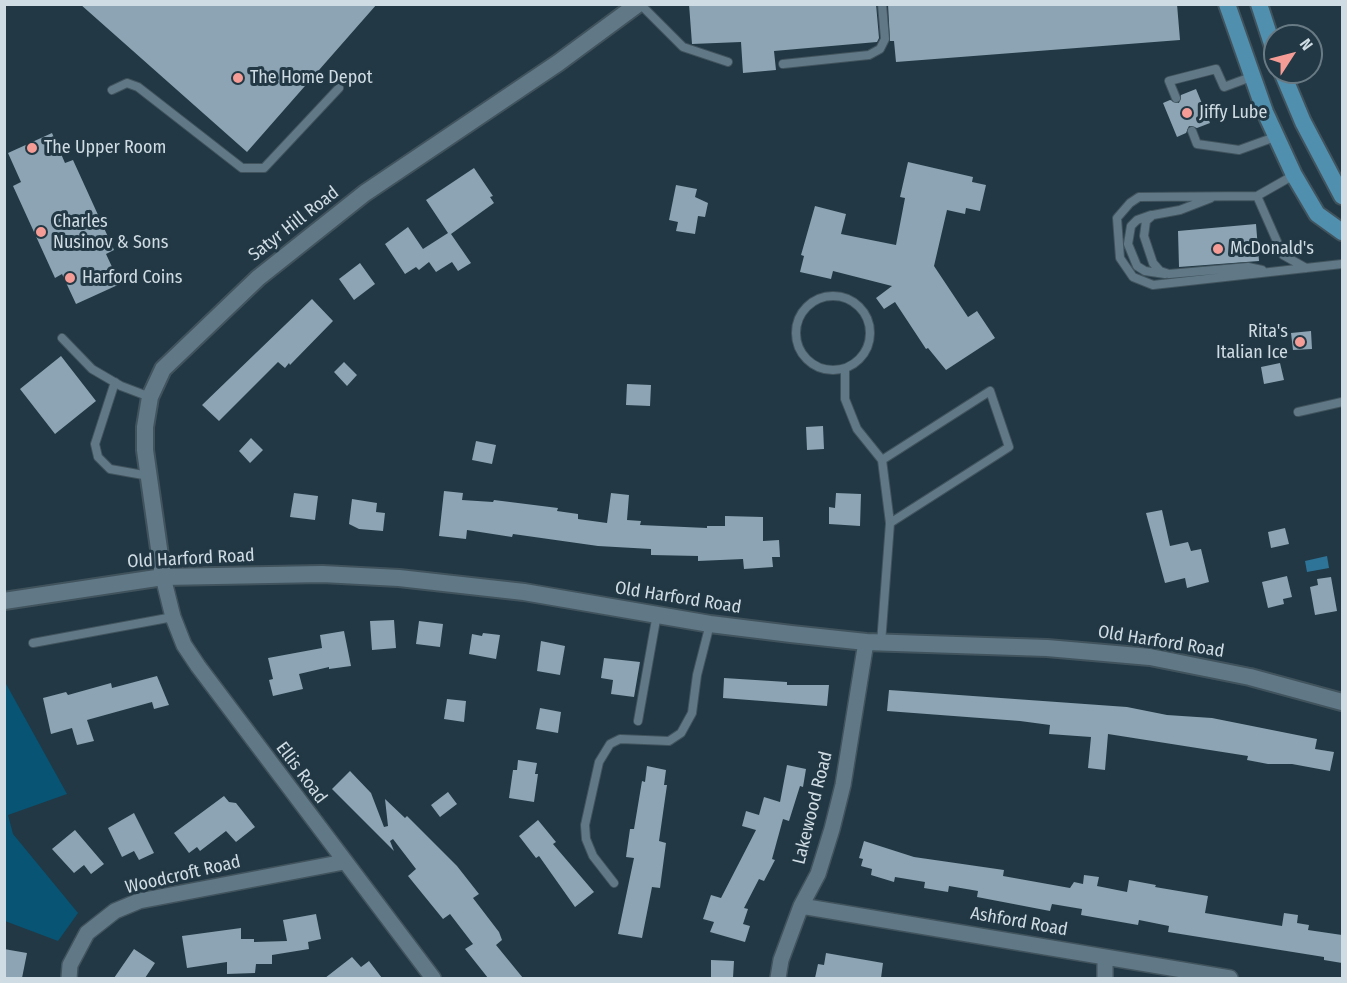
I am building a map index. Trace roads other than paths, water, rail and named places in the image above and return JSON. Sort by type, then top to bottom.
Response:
[{"type":"main road","points":[[1227,4],[1251,77],[1275,137],[1294,175],[1317,214],[1342,232]]},
{"type":"main road","points":[[1259,4],[1266,24]]},
{"type":"main road","points":[[1287,84],[1303,122],[1342,196]]},
{"type":"street","name":"Satyr Hill Road","points":[[163,577],[149,476],[145,427],[150,397],[163,369],[289,251],[365,193],[558,63],[639,4]]},
{"type":"street","name":"Old Harford Road","points":[[4,601],[163,577],[322,574],[399,578],[524,592],[710,624],[874,642],[1047,648],[1150,657],[1250,677],[1342,702]]},
{"type":"street","name":"Ellis Road","points":[[163,577],[173,617],[184,645],[198,666],[433,978]]},
{"type":"street","name":"Lakewood Road","points":[[778,978],[781,960],[801,906],[818,874],[843,784],[874,642]]},
{"type":"street","name":"Woodcroft Road","points":[[69,978],[70,965],[87,933],[114,911],[139,901],[344,862]]},
{"type":"street","name":"Ashford Road","points":[[801,906],[1230,978]]},
{"type":"street","points":[[1105,958],[1105,978]]},
{"type":"lane","points":[[639,4],[683,47],[729,63]]},
{"type":"lane","points":[[783,64],[869,55],[880,49],[885,39],[882,4]]},
{"type":"lane","points":[[1176,98],[1169,81],[1216,69],[1224,87],[1251,77]]},
{"type":"lane","points":[[112,90],[127,83],[138,87],[242,168],[264,168],[339,88]]},
{"type":"lane","points":[[1192,131],[1197,144],[1239,150],[1275,137]]},
{"type":"lane","points":[[1294,175],[1257,196],[1146,196],[1130,202],[1117,218],[1120,258],[1133,277],[1153,285],[1342,264]]},
{"type":"lane","points":[[1215,196],[1180,210],[1153,214],[1137,220],[1131,226],[1128,244],[1137,266],[1153,273],[1169,274],[1248,267],[1268,272]]},
{"type":"lane","points":[[1257,196],[1283,255],[1306,267]]},
{"type":"lane","points":[[1153,214],[1146,221],[1144,230],[1146,244],[1153,263],[1160,271],[1169,274]]},
{"type":"lane","points":[[832,296],[850,300],[867,318],[869,343],[864,354],[845,369],[832,371],[820,369],[810,363],[799,349],[795,331],[798,318],[814,300],[832,296]]},
{"type":"lane","points":[[62,338],[92,369],[150,397]]},
{"type":"lane","points":[[845,369],[845,399],[858,429],[882,460],[890,523],[874,642]]},
{"type":"lane","points":[[115,382],[95,444],[98,457],[110,469],[149,476]]},
{"type":"lane","points":[[882,460],[990,391],[1009,447],[890,523]]},
{"type":"lane","points":[[1298,412],[1342,402]]},
{"type":"lane","points":[[638,721],[657,614]]},
{"type":"lane","points":[[33,643],[173,617]]},
{"type":"lane","points":[[615,883],[593,856],[586,839],[585,825],[599,762],[610,744],[620,739],[669,741],[681,733],[692,713],[697,675],[710,624]]},
{"type":"place","name":"The Home Depot","points":[[238,78]]},
{"type":"place","name":"Jiffy Lube","points":[[1187,113]]},
{"type":"place","name":"The Upper Room","points":[[32,148]]},
{"type":"place","name":"Charles Nusinov & Sons","points":[[41,232]]},
{"type":"place","name":"McDonald's","points":[[1218,249]]},
{"type":"place","name":"Harford Coins","points":[[70,278]]},
{"type":"place","name":"Rita's Italian Ice","points":[[1300,342]]}]
